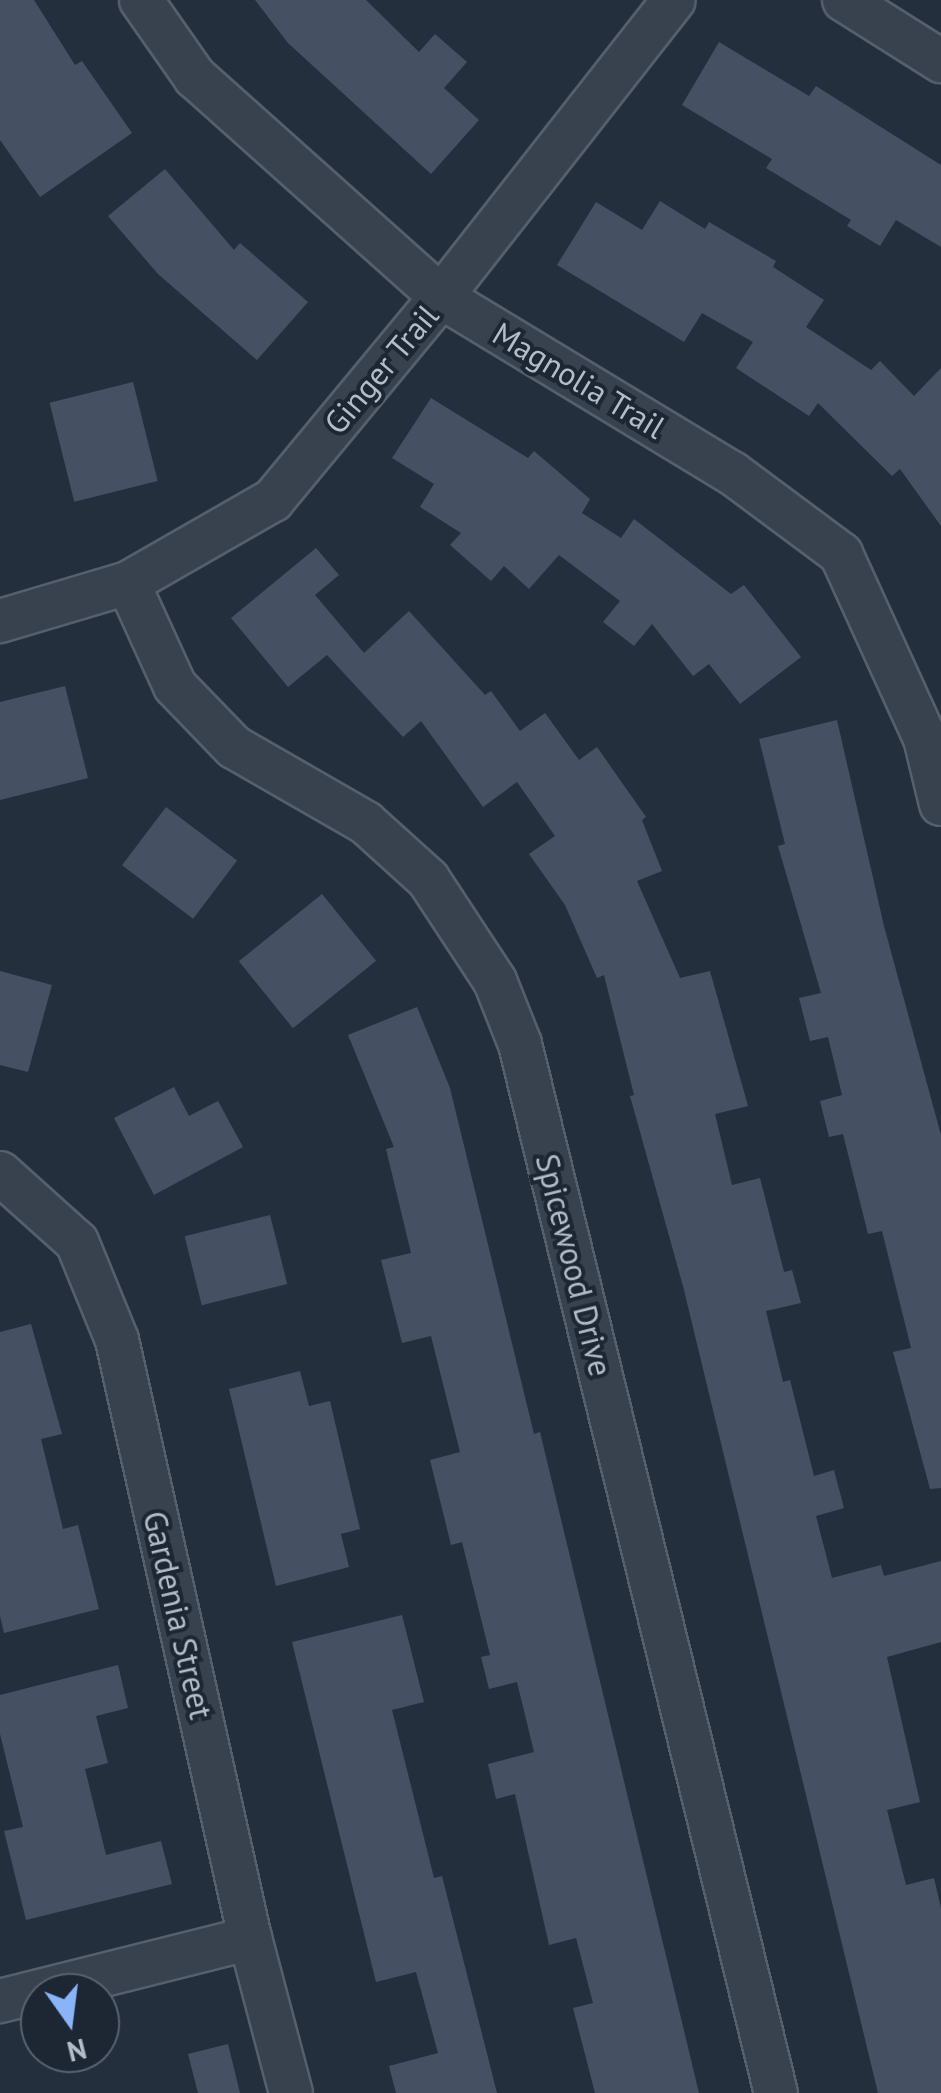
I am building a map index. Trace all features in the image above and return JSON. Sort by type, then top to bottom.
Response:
[{"type":"street","name":"Magnolia Trail","points":[[141,0],[195,77],[441,296],[732,474],[841,554],[933,736],[941,804]]},
{"type":"street","name":"Ginger Trail","points":[[0,621],[128,583],[274,500],[674,0]]},
{"type":"street","points":[[844,0],[941,61]]},
{"type":"street","name":"Spicewood Drive","points":[[128,583],[175,686],[234,746],[366,823],[428,879],[496,980],[520,1044],[776,2093]]},
{"type":"street","name":"Gardenia Street","points":[[0,1173],[76,1242],[117,1340],[250,1938],[291,2093]]},
{"type":"street","points":[[0,2002],[250,1938]]},
{"type":"building","points":[[0,0],[34,0],[75,65],[82,61],[132,133],[40,197],[0,140]]},
{"type":"building","points":[[255,0],[366,0],[419,52],[435,34],[467,62],[444,88],[479,120],[431,174],[288,43]]},
{"type":"building","points":[[719,42],[809,96],[816,86],[941,165],[941,247],[896,220],[880,246],[847,226],[851,220],[766,168],[772,159],[682,105]]},
{"type":"building","points":[[165,169],[234,250],[240,243],[308,302],[257,360],[158,274],[108,216]]},
{"type":"building","points":[[660,201],[705,229],[709,222],[776,261],[773,267],[824,300],[806,327],[871,370],[880,361],[914,396],[941,368],[941,526],[900,469],[892,476],[818,403],[809,416],[736,368],[753,342],[702,313],[684,342],[557,265],[596,202],[642,230]]},
{"type":"building","points":[[133,382],[158,481],[74,502],[50,403]]},
{"type":"building","points":[[431,398],[528,458],[534,451],[590,499],[582,513],[621,538],[634,519],[731,594],[744,585],[801,657],[740,704],[709,664],[693,676],[652,624],[634,646],[603,622],[620,601],[559,555],[529,589],[504,566],[491,581],[450,545],[461,533],[420,507],[434,484],[392,458]]},
{"type":"building","points":[[316,548],[339,575],[315,595],[364,653],[409,611],[485,695],[491,691],[520,731],[545,713],[579,760],[597,747],[646,817],[642,820],[662,871],[637,881],[680,978],[710,971],[748,1106],[715,1114],[732,1185],[760,1178],[784,1272],[792,1270],[801,1303],[766,1311],[783,1382],[790,1380],[814,1476],[834,1470],[844,1508],[816,1516],[832,1578],[881,1565],[884,1576],[941,1561],[941,1642],[887,1657],[920,1802],[887,1810],[906,1885],[934,1878],[941,1908],[941,2093],[878,2093],[683,1286],[630,1096],[634,1095],[604,975],[597,978],[565,905],[529,854],[555,836],[517,782],[483,807],[421,721],[403,737],[327,655],[288,687],[231,618]]},
{"type":"building","points":[[65,686],[88,778],[0,800],[0,702]]},
{"type":"building","points":[[837,720],[884,926],[941,1135],[941,1488],[930,1489],[893,1352],[911,1348],[882,1231],[868,1234],[843,1134],[829,1137],[820,1101],[842,1095],[828,1037],[810,1041],[799,998],[821,993],[778,846],[785,844],[759,739]]},
{"type":"building","points":[[166,807],[237,861],[193,919],[122,865]]},
{"type":"building","points":[[322,894],[376,961],[293,1028],[239,961]]},
{"type":"building","points":[[0,971],[52,985],[28,1072],[0,1065]]},
{"type":"building","points":[[417,1007],[450,1088],[534,1434],[540,1432],[699,2093],[595,2093],[573,2008],[593,2003],[576,1938],[549,1945],[515,1794],[496,1799],[488,1764],[534,1752],[517,1682],[489,1689],[481,1657],[490,1655],[462,1542],[451,1545],[430,1460],[460,1452],[431,1336],[402,1343],[381,1260],[411,1253],[386,1149],[394,1147],[348,1035]]},
{"type":"building","points":[[174,1087],[189,1116],[218,1101],[243,1147],[154,1195],[114,1118]]},
{"type":"building","points":[[270,1215],[287,1284],[202,1305],[185,1236]]},
{"type":"building","points":[[31,1324],[62,1434],[41,1439],[63,1529],[78,1525],[99,1609],[4,1633],[0,1616],[0,1332]]},
{"type":"building","points":[[300,1371],[309,1406],[330,1401],[360,1529],[341,1534],[349,1567],[276,1586],[229,1389]]},
{"type":"building","points":[[402,1615],[424,1702],[392,1710],[434,1878],[442,1876],[497,2093],[396,2093],[389,2066],[438,2053],[416,1972],[376,1982],[292,1642]]},
{"type":"building","points":[[118,1665],[128,1708],[96,1716],[108,1763],[85,1769],[106,1855],[161,1841],[172,1884],[26,1920],[4,1831],[23,1827],[0,1734],[0,1695]]},
{"type":"building","points":[[228,2044],[240,2093],[198,2093],[188,2054]]}]
